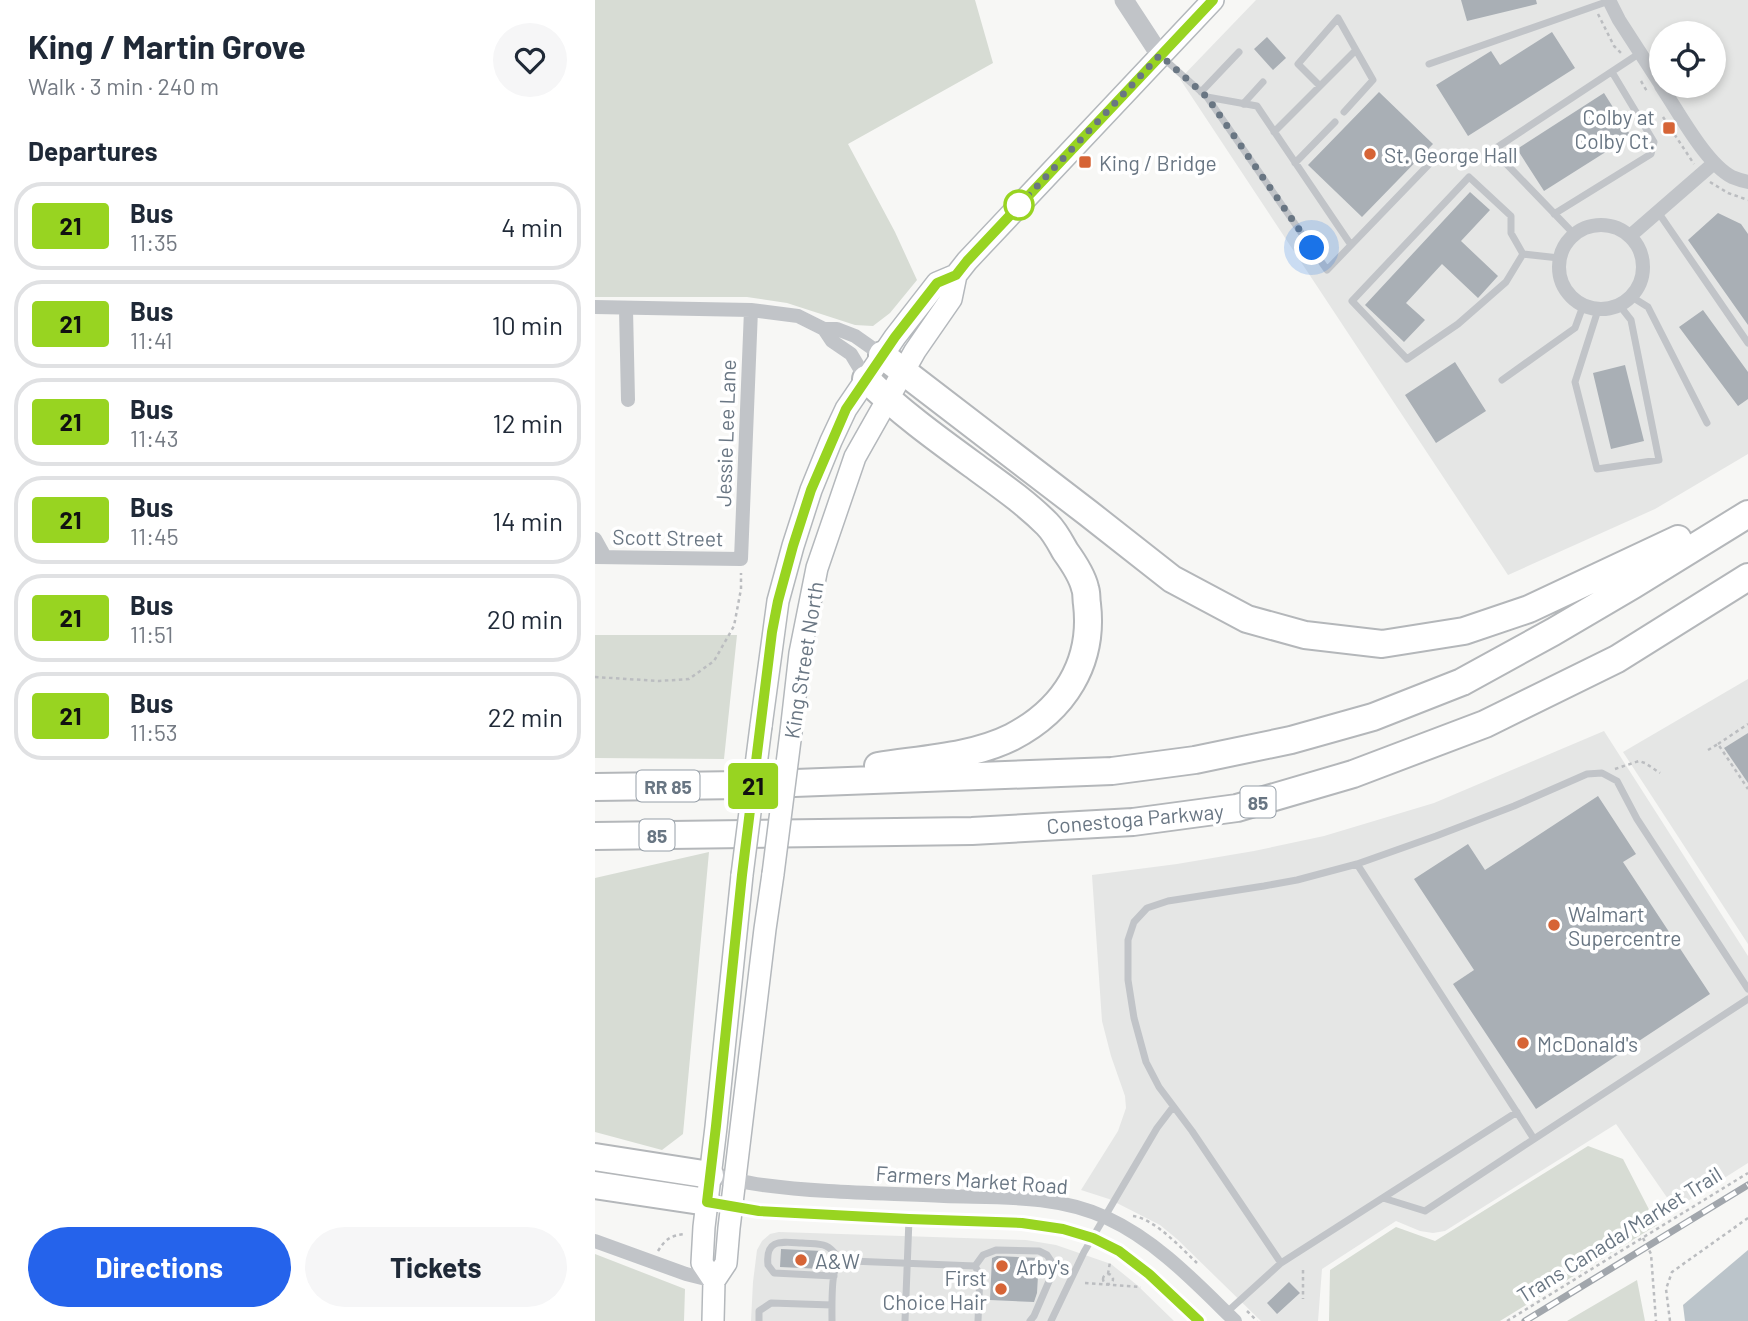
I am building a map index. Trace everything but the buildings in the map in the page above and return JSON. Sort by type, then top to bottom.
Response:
[{"type":"highway","points":[[892,363],[1172,579],[1247,619],[1305,635],[1382,644],[1464,631],[1529,609],[1657,550],[1748,503]]},
{"type":"highway","points":[[742,785],[971,751],[1009,738],[1038,723],[1069,688],[1081,665],[1089,620],[1085,587],[1050,526],[1013,494],[887,399],[866,379]]},
{"type":"highway","points":[[742,785],[1112,771],[1195,760],[1291,740],[1373,717],[1462,682],[1553,632],[1748,514]]},
{"type":"highway","name":"Conestoga Parkway","points":[[595,836],[972,831],[1133,821],[1237,808],[1353,774],[1485,724],[1617,659],[1748,577]]},
{"type":"highway","name":"RR 85","points":[[595,787],[742,785]]},
{"type":"highway","points":[[595,852],[718,834]]},
{"type":"highway","points":[[595,1157],[723,1177]]},
{"type":"highway","points":[[595,1185],[719,1204]]},
{"type":"main road","name":"King Street North","points":[[723,1177],[742,875],[778,601],[811,490],[831,441],[846,409],[866,379],[892,363],[951,299],[956,275],[967,261],[1213,0]]},
{"type":"main road","name":"King Street North","points":[[713,1321],[714,1281],[702,1263],[719,1204],[765,929],[800,653],[817,568],[855,457],[887,399],[892,363]]},
{"type":"street","points":[[1124,0],[1160,55]]},
{"type":"street","points":[[1609,1],[1649,67]]},
{"type":"street","points":[[1669,98],[1714,163],[1731,176],[1748,183]]},
{"type":"street","points":[[1630,236],[1714,163]]},
{"type":"street","points":[[1601,225],[1618,228],[1630,236],[1642,256],[1644,269],[1641,284],[1626,302],[1606,310],[1598,310],[1583,306],[1570,298],[1560,281],[1559,258],[1567,241],[1586,227],[1601,225]]},
{"type":"street","points":[[595,307],[751,310],[798,317],[824,329],[837,329],[855,336],[892,363]]},
{"type":"street","points":[[626,309],[628,400]]},
{"type":"street","name":"Jessie Lee Lane","points":[[741,559],[751,310]]},
{"type":"street","points":[[824,329],[832,341],[851,355],[866,379]]},
{"type":"street","points":[[595,539],[600,557]]},
{"type":"street","name":"Scott Street","points":[[600,557],[741,559]]},
{"type":"street","name":"Farmers Market Road","points":[[723,1177],[761,1185],[805,1189],[1031,1200],[1071,1205],[1105,1217],[1165,1255],[1231,1317]]},
{"type":"street","name":"Farmers Market Road","points":[[719,1204],[759,1211],[1022,1223],[1063,1229],[1093,1238],[1119,1251],[1135,1262],[1199,1321]]},
{"type":"street","points":[[595,1241],[714,1281]]},
{"type":"lane","points":[[1429,64],[1609,1]]},
{"type":"lane","points":[[1320,86],[1298,64],[1338,19],[1373,80],[1344,112]]},
{"type":"lane","points":[[1274,132],[1356,50]]},
{"type":"lane","points":[[1204,95],[1239,52]]},
{"type":"lane","points":[[1574,234],[1493,150],[1640,53]]},
{"type":"lane","points":[[1160,55],[1204,95],[1327,270],[1437,156]]},
{"type":"lane","points":[[1554,214],[1651,154],[1654,142],[1612,72]]},
{"type":"lane","points":[[1243,104],[1263,82]]},
{"type":"lane","points":[[1204,95],[1257,106],[1350,245]]},
{"type":"lane","points":[[1296,163],[1335,122]]},
{"type":"lane","points":[[1469,177],[1511,216],[1511,233],[1523,254],[1506,282],[1458,324],[1406,359],[1352,301],[1469,177]]},
{"type":"lane","points":[[1658,212],[1748,343]]},
{"type":"lane","points":[[1523,254],[1559,258]]},
{"type":"lane","points":[[1598,310],[1575,382],[1597,468],[1659,460],[1626,302],[1648,307],[1707,423]]},
{"type":"lane","points":[[1502,380],[1575,328],[1583,306]]},
{"type":"lane","points":[[1281,1263],[1159,1087],[1146,1062],[1134,1018],[1128,979],[1128,940],[1134,922],[1147,908],[1168,901],[1297,880],[1357,864],[1514,806],[1587,774],[1602,774],[1616,781],[1637,819],[1748,989]]},
{"type":"lane","points":[[1357,864],[1534,1139]]},
{"type":"lane","points":[[1383,1198],[1425,1211],[1748,999]]},
{"type":"lane","points":[[1051,1321],[1084,1252],[1157,1128],[1173,1107]]},
{"type":"lane","points":[[1231,1317],[1281,1263],[1517,1112]]},
{"type":"lane","points":[[905,1321],[909,1219]]},
{"type":"lane","points":[[834,1276],[774,1273],[768,1265],[767,1253],[772,1245],[780,1242],[821,1244],[830,1248],[842,1262]]},
{"type":"lane","points":[[975,1266],[983,1255],[996,1250],[1039,1251],[1047,1255],[1053,1264],[1053,1272],[1030,1321]]},
{"type":"lane","points":[[832,1321],[835,1268],[842,1262],[975,1266]]},
{"type":"lane","points":[[975,1266],[980,1275],[978,1321],[986,1321]]},
{"type":"lane","points":[[759,1321],[759,1311],[771,1303],[832,1305]]},
{"type":"path","points":[[1601,20],[1614,46],[1623,54]]},
{"type":"path","points":[[1711,183],[1748,200]]},
{"type":"path","points":[[595,677],[659,681],[689,679],[714,661],[734,626],[741,589],[741,559]]},
{"type":"path","points":[[1708,750],[1748,724]]},
{"type":"path","points":[[1718,744],[1748,789]]},
{"type":"path","points":[[1602,774],[1639,761],[1660,773]]},
{"type":"path","name":"Trans Canada/Market Trail","points":[[1507,1321],[1748,1173]]},
{"type":"path","points":[[1670,1321],[1666,1289],[1672,1272],[1748,1219]]},
{"type":"path","points":[[655,1263],[657,1252],[668,1238],[690,1234]]},
{"type":"path","points":[[1643,1238],[1651,1254],[1656,1321]]},
{"type":"path","points":[[1107,1284],[1103,1277],[1108,1274],[1109,1262]]},
{"type":"path","points":[[1303,1270],[1303,1299]]},
{"type":"path","points":[[1085,1283],[1142,1287]]},
{"type":"path","points":[[1247,1311],[1257,1321]]},
{"type":"shaded area","points":[[595,0],[975,0],[993,63],[848,144],[917,280],[890,313],[873,326],[855,325],[787,303],[747,297],[595,297]]},
{"type":"shaded area","points":[[1256,0],[1748,0],[1748,454],[1655,509],[1508,575],[1180,79]]},
{"type":"shaded area","points":[[595,635],[737,635],[724,759],[595,758]]},
{"type":"shaded area","points":[[1748,679],[1748,944],[1623,752]]},
{"type":"shaded area","points":[[1604,731],[1748,956],[1748,1163],[1675,1209],[1616,1124],[1445,1231],[1420,1231],[1396,1221],[1322,1269],[1318,1321],[1261,1321],[1160,1225],[1109,1199],[1081,1190],[1118,1131],[1126,1108],[1125,1096],[1102,1021],[1092,875],[1177,864],[1324,836],[1434,803]]},
{"type":"shaded area","points":[[709,852],[683,1134],[662,1150],[595,1132],[595,878]]},
{"type":"shaded area","points":[[1588,1146],[1623,1159],[1657,1225],[1500,1321],[1329,1321],[1330,1270],[1396,1227],[1435,1241]]},
{"type":"shaded area","points":[[779,1232],[1026,1240],[1056,1245],[1111,1264],[1174,1321],[751,1321],[757,1250],[770,1234]]},
{"type":"shaded area","points":[[1748,1250],[1748,1321],[1685,1321],[1683,1305]]},
{"type":"shaded area","points":[[595,1254],[685,1289],[684,1321],[595,1321]]},
{"type":"shaded area","points":[[1637,1280],[1645,1321],[1567,1321]]},
{"type":"railway","points":[[1525,1321],[1748,1185]]},
{"type":"bus line","name":"21","points":[[1199,1321],[1149,1274],[1119,1251],[1093,1238],[1063,1229],[1022,1223],[759,1211],[707,1202],[742,875],[772,632],[793,546],[811,490],[831,441],[846,409],[874,367],[937,283],[956,275],[1213,0]]},
{"type":"place","name":"Colby at Colby Ct.","points":[[1669,128]]},
{"type":"place","name":"St. George Hall","points":[[1370,154]]},
{"type":"place","name":"King / Bridge","points":[[1085,162]]},
{"type":"place","name":"Walmart Supercentre","points":[[1554,925]]},
{"type":"place","name":"McDonald's","points":[[1523,1043]]},
{"type":"place","name":"A&W","points":[[801,1260]]},
{"type":"place","name":"Arby's","points":[[1002,1266]]},
{"type":"place","name":"First Choice Hair","points":[[1001,1289]]},
{"type":"route","points":[[1019,205],[1011,214],[1160,55],[1207,97],[1312,248]]}]
